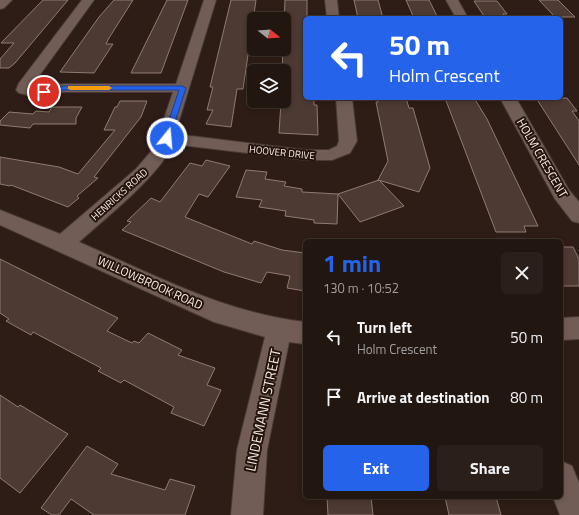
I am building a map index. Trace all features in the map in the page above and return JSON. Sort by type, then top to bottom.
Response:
[{"type":"street","points":[[0,6],[6,0]]},
{"type":"street","points":[[88,0],[24,86],[24,90],[36,92],[64,88],[182,88]]},
{"type":"street","name":"HENRICKS ROAD","points":[[63,244],[143,173],[162,149],[167,138],[210,0]]},
{"type":"street","points":[[331,0],[333,16]]},
{"type":"street","points":[[452,0],[461,16]]},
{"type":"street","name":"HOOVER DRIVE","points":[[167,138],[306,155],[332,155],[344,149],[348,141],[344,100]]},
{"type":"street","name":"HOLM CRESCENT","points":[[509,100],[562,194],[579,216]]},
{"type":"street","name":"WILLOWBROOK ROAD","points":[[0,217],[223,315],[292,331]]},
{"type":"street","points":[[563,329],[579,328]]},
{"type":"street","name":"LINDEMANN STREET","points":[[248,515],[248,478],[252,450],[292,331]]},
{"type":"street","points":[[563,482],[576,515]]},
{"type":"building","points":[[43,0],[68,0],[15,63],[9,68],[0,68],[0,59],[14,43],[1,43]]},
{"type":"building","points":[[114,0],[133,0],[109,38],[106,44],[113,44],[94,73],[60,72],[99,17]]},
{"type":"building","points":[[167,0],[188,0],[161,73],[131,73]]},
{"type":"building","points":[[231,0],[256,0],[254,12],[247,12],[248,56],[243,89],[237,89],[231,127],[206,124],[213,110],[207,110],[213,87],[210,87]]},
{"type":"building","points":[[285,0],[307,0],[307,16],[303,16],[303,100],[314,100],[314,105],[317,105],[318,135],[279,133],[281,108],[291,108],[291,64],[282,64],[283,56],[291,56],[291,12],[284,12]]},
{"type":"building","points":[[354,0],[378,0],[382,16],[358,16]]},
{"type":"building","points":[[406,0],[429,0],[437,16],[413,16]]},
{"type":"building","points":[[539,0],[558,0],[575,17],[554,16]]},
{"type":"building","points":[[474,1],[497,1],[507,14],[503,14],[504,16],[484,16]]},
{"type":"building","points":[[563,98],[567,98],[577,111],[572,111],[579,121],[579,165],[537,100],[563,100]]},
{"type":"building","points":[[378,100],[407,100],[409,108],[413,108],[430,168],[419,192],[378,180],[388,161],[376,102],[378,102]]},
{"type":"building","points":[[446,100],[475,100],[487,119],[538,226],[524,226],[526,232],[496,232]]},
{"type":"building","points":[[120,101],[147,101],[141,117],[94,177],[98,178],[77,196],[79,198],[68,207],[11,185],[0,184],[0,157],[59,167],[78,174],[115,130],[104,130],[115,107],[117,107]]},
{"type":"building","points":[[52,107],[82,107],[76,118],[76,124],[33,124],[30,128],[0,125],[0,121],[9,112],[33,114],[36,111],[49,112]]},
{"type":"building","points":[[206,160],[230,166],[208,197],[199,194],[185,217],[252,244],[254,241],[282,250],[303,253],[303,291],[287,288],[290,276],[267,272],[261,283],[224,272],[122,230],[131,222],[127,221],[151,198],[160,202],[190,163],[202,166]]},
{"type":"building","points":[[246,170],[267,172],[265,179],[286,182],[284,186],[302,189],[302,192],[338,194],[337,224],[314,223],[314,220],[285,216],[286,211],[259,207],[262,200],[236,197]]},
{"type":"building","points":[[379,180],[404,206],[360,222],[338,194]]},
{"type":"building","points":[[563,247],[573,247],[579,259],[579,286],[563,286]]},
{"type":"building","points":[[0,259],[118,318],[107,331],[132,343],[134,341],[139,343],[148,333],[182,350],[178,355],[215,368],[207,385],[221,390],[204,426],[171,413],[174,407],[124,380],[121,383],[98,371],[101,368],[33,332],[31,335],[6,321],[9,319],[0,313]]},
{"type":"building","points":[[0,395],[18,407],[20,405],[68,434],[20,493],[0,478]]},
{"type":"building","points":[[87,446],[118,464],[111,474],[165,490],[170,479],[195,486],[185,515],[94,515],[71,499],[59,515],[52,515],[41,508]]},
{"type":"building","points":[[327,499],[371,499],[373,515],[328,515]]},
{"type":"building","points":[[445,499],[497,499],[501,515],[449,515]]},
{"type":"slow traffic","points":[[71,88],[109,88]]},
{"type":"route","points":[[44,92],[64,88],[182,88],[167,138]]}]
